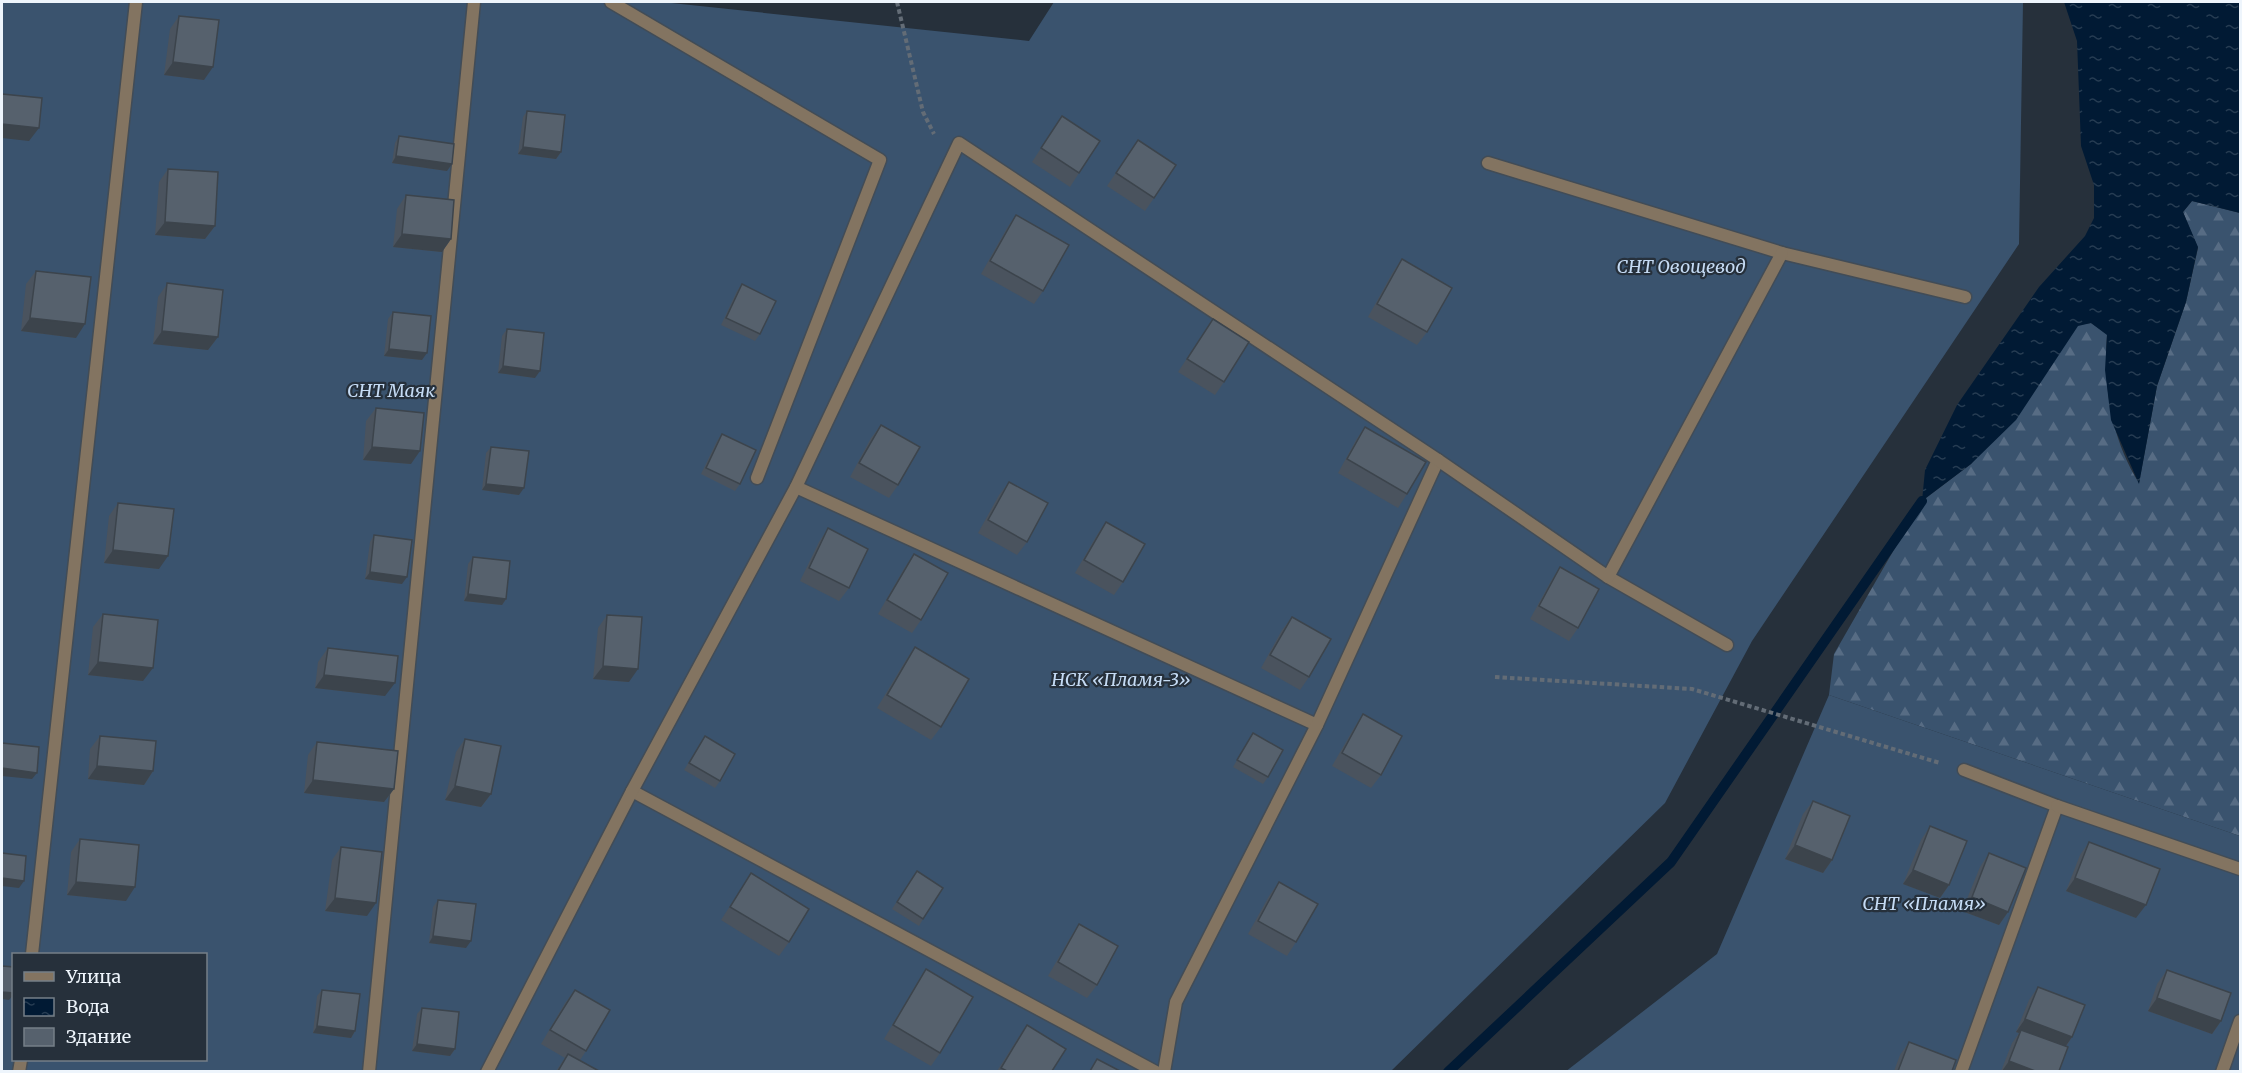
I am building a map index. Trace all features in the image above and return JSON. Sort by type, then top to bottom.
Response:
[{"type":"street","points":[[32,953],[136,2]]},
{"type":"street","points":[[369,1071],[474,2]]},
{"type":"street","points":[[611,2],[880,160],[757,478]]},
{"type":"street","points":[[487,1071],[632,791],[796,487],[959,143],[1438,460],[1608,577],[1727,645]]},
{"type":"street","points":[[1488,163],[1782,253],[1965,297]]},
{"type":"street","points":[[1608,577],[1782,253]]},
{"type":"street","points":[[1164,1071],[1176,1002],[1317,725],[1438,460]]},
{"type":"street","points":[[796,487],[1317,725]]},
{"type":"street","points":[[1964,770],[2057,806],[2241,869]]},
{"type":"street","points":[[632,791],[1156,1071]]},
{"type":"street","points":[[1961,1071],[2057,806]]},
{"type":"street","points":[[2222,1071],[2241,1021]]},
{"type":"path","points":[[897,2],[923,112],[949,165]]},
{"type":"path","points":[[1495,677],[1692,689],[1964,770]]},
{"type":"green space","points":[[2,2],[662,2],[1029,41],[1054,2],[2023,2],[2019,244],[1752,641],[1665,803],[1391,1071],[2,1072]]},
{"type":"green space","points":[[2192,201],[2240,213],[2240,836],[1829,695],[1834,654],[1922,501],[1971,464],[2078,325],[2091,323],[2107,334],[2106,373],[2111,411],[2129,466],[2139,483],[2157,386],[2186,302],[2198,248],[2183,212]]},
{"type":"green space","name":"СНТ «Пламя»","points":[[1829,695],[2240,836],[2240,1071],[1565,1072],[1717,954]]},
{"type":"water","points":[[2064,2],[2240,2],[2240,213],[2192,201],[2183,212],[2198,247],[2186,302],[2157,386],[2139,484],[2111,420],[2105,370],[2107,335],[2091,323],[2078,326],[2016,420],[1971,464],[1922,501],[1925,470],[1957,405],[2039,287],[2085,236],[2094,218],[2094,185],[2081,146],[2077,41]]},
{"type":"building","points":[[179,16],[219,20],[213,67],[173,62]]},
{"type":"building","points":[[2,94],[42,98],[39,128],[2,124]]},
{"type":"building","points":[[527,111],[565,115],[561,152],[523,147]]},
{"type":"building","points":[[1062,116],[1100,141],[1079,173],[1041,148]]},
{"type":"building","points":[[399,136],[454,144],[452,164],[396,156]]},
{"type":"building","points":[[1138,140],[1176,165],[1154,198],[1116,173]]},
{"type":"building","points":[[168,169],[218,172],[215,226],[165,222]]},
{"type":"building","points":[[406,195],[454,200],[451,239],[402,234]]},
{"type":"building","points":[[1016,215],[1069,245],[1043,291],[990,261]]},
{"type":"building","points":[[1402,259],[1452,288],[1427,332],[1377,304]]},
{"type":"building","points":[[36,271],[91,277],[85,324],[30,318]]},
{"type":"building","points":[[167,283],[223,290],[218,337],[162,331]]},
{"type":"building","points":[[742,284],[776,301],[760,334],[726,318]]},
{"type":"building","points":[[393,312],[431,316],[427,353],[389,349]]},
{"type":"building","points":[[1213,319],[1249,342],[1224,382],[1187,359]]},
{"type":"building","points":[[507,329],[544,333],[540,371],[503,366]]},
{"type":"building","points":[[376,408],[424,413],[420,451],[372,447]]},
{"type":"building","points":[[881,425],[920,447],[898,485],[859,463]]},
{"type":"building","points":[[1365,427],[1426,462],[1407,494],[1347,459]]},
{"type":"building","points":[[722,434],[756,450],[740,484],[706,468]]},
{"type":"building","points":[[491,447],[529,451],[524,488],[486,484]]},
{"type":"building","points":[[1009,482],[1048,503],[1027,542],[988,520]]},
{"type":"building","points":[[118,503],[174,509],[168,556],[113,550]]},
{"type":"building","points":[[1106,522],[1145,544],[1123,582],[1084,560]]},
{"type":"building","points":[[828,528],[868,549],[849,588],[809,568]]},
{"type":"building","points":[[374,535],[412,540],[407,577],[370,572]]},
{"type":"building","points":[[914,554],[948,573],[921,620],[887,600]]},
{"type":"building","points":[[473,557],[510,561],[506,599],[468,594]]},
{"type":"building","points":[[1560,567],[1599,589],[1578,628],[1539,606]]},
{"type":"building","points":[[103,614],[158,620],[153,668],[98,662]]},
{"type":"building","points":[[607,615],[642,617],[638,669],[603,666]]},
{"type":"building","points":[[1292,617],[1331,639],[1309,677],[1270,655]]},
{"type":"building","points":[[915,647],[969,679],[941,727],[887,695]]},
{"type":"building","points":[[328,648],[398,656],[395,683],[324,675]]},
{"type":"building","points":[[1363,714],[1402,736],[1381,775],[1342,753]]},
{"type":"building","points":[[1253,733],[1283,750],[1268,777],[1237,760]]},
{"type":"building","points":[[100,736],[156,741],[153,771],[97,766]]},
{"type":"building","points":[[705,736],[735,754],[720,781],[689,763]]},
{"type":"building","points":[[465,739],[501,746],[491,794],[455,786]]},
{"type":"building","points":[[317,742],[398,751],[394,789],[313,780]]},
{"type":"building","points":[[2,743],[39,747],[37,773],[2,768]]},
{"type":"building","points":[[1813,801],[1850,816],[1832,860],[1795,845]]},
{"type":"building","points":[[1930,826],[1967,841],[1949,885],[1913,870]]},
{"type":"building","points":[[80,839],[139,845],[135,887],[76,882]]},
{"type":"building","points":[[2089,842],[2160,869],[2146,905],[2075,878]]},
{"type":"building","points":[[341,847],[382,852],[376,903],[335,898]]},
{"type":"building","points":[[2,853],[26,856],[24,881],[2,878]]},
{"type":"building","points":[[1989,853],[2026,868],[2008,912],[1972,897]]},
{"type":"building","points":[[917,871],[943,888],[923,919],[897,902]]},
{"type":"building","points":[[751,873],[809,909],[789,942],[730,907]]},
{"type":"building","points":[[1279,882],[1318,904],[1296,942],[1258,921]]},
{"type":"building","points":[[438,900],[476,904],[471,941],[433,936]]},
{"type":"building","points":[[1079,924],[1118,946],[1097,985],[1058,962]]},
{"type":"building","points":[[2,966],[12,967],[12,993],[2,992]]},
{"type":"building","points":[[926,969],[973,997],[940,1053],[893,1025]]},
{"type":"building","points":[[2167,970],[2231,993],[2221,1021],[2157,998]]},
{"type":"building","points":[[2038,987],[2085,1005],[2072,1037],[2025,1019]]},
{"type":"building","points":[[322,990],[360,994],[355,1031],[317,1026]]},
{"type":"building","points":[[575,990],[610,1010],[586,1051],[550,1030]]},
{"type":"building","points":[[422,1008],[459,1012],[455,1049],[417,1044]]},
{"type":"building","points":[[1027,1025],[1066,1049],[1052,1071],[1007,1071],[1001,1068]]},
{"type":"building","points":[[2021,1030],[2068,1047],[2059,1071],[2035,1071],[2009,1061]]},
{"type":"building","points":[[1909,1042],[1956,1060],[1952,1071],[1898,1071]]},
{"type":"building","points":[[568,1054],[599,1071],[558,1071]]},
{"type":"building","points":[[1097,1059],[1120,1071],[1090,1071]]},
{"type":"waterway","points":[[1448,1072],[1671,862],[1922,501]]},
{"type":"park label","name":"СНТ Овощевод","points":[[1681,267]]},
{"type":"park label","name":"СНТ Маяк","points":[[391,391]]},
{"type":"park label","name":"НСК «Пламя-3»","points":[[1121,680]]}]
